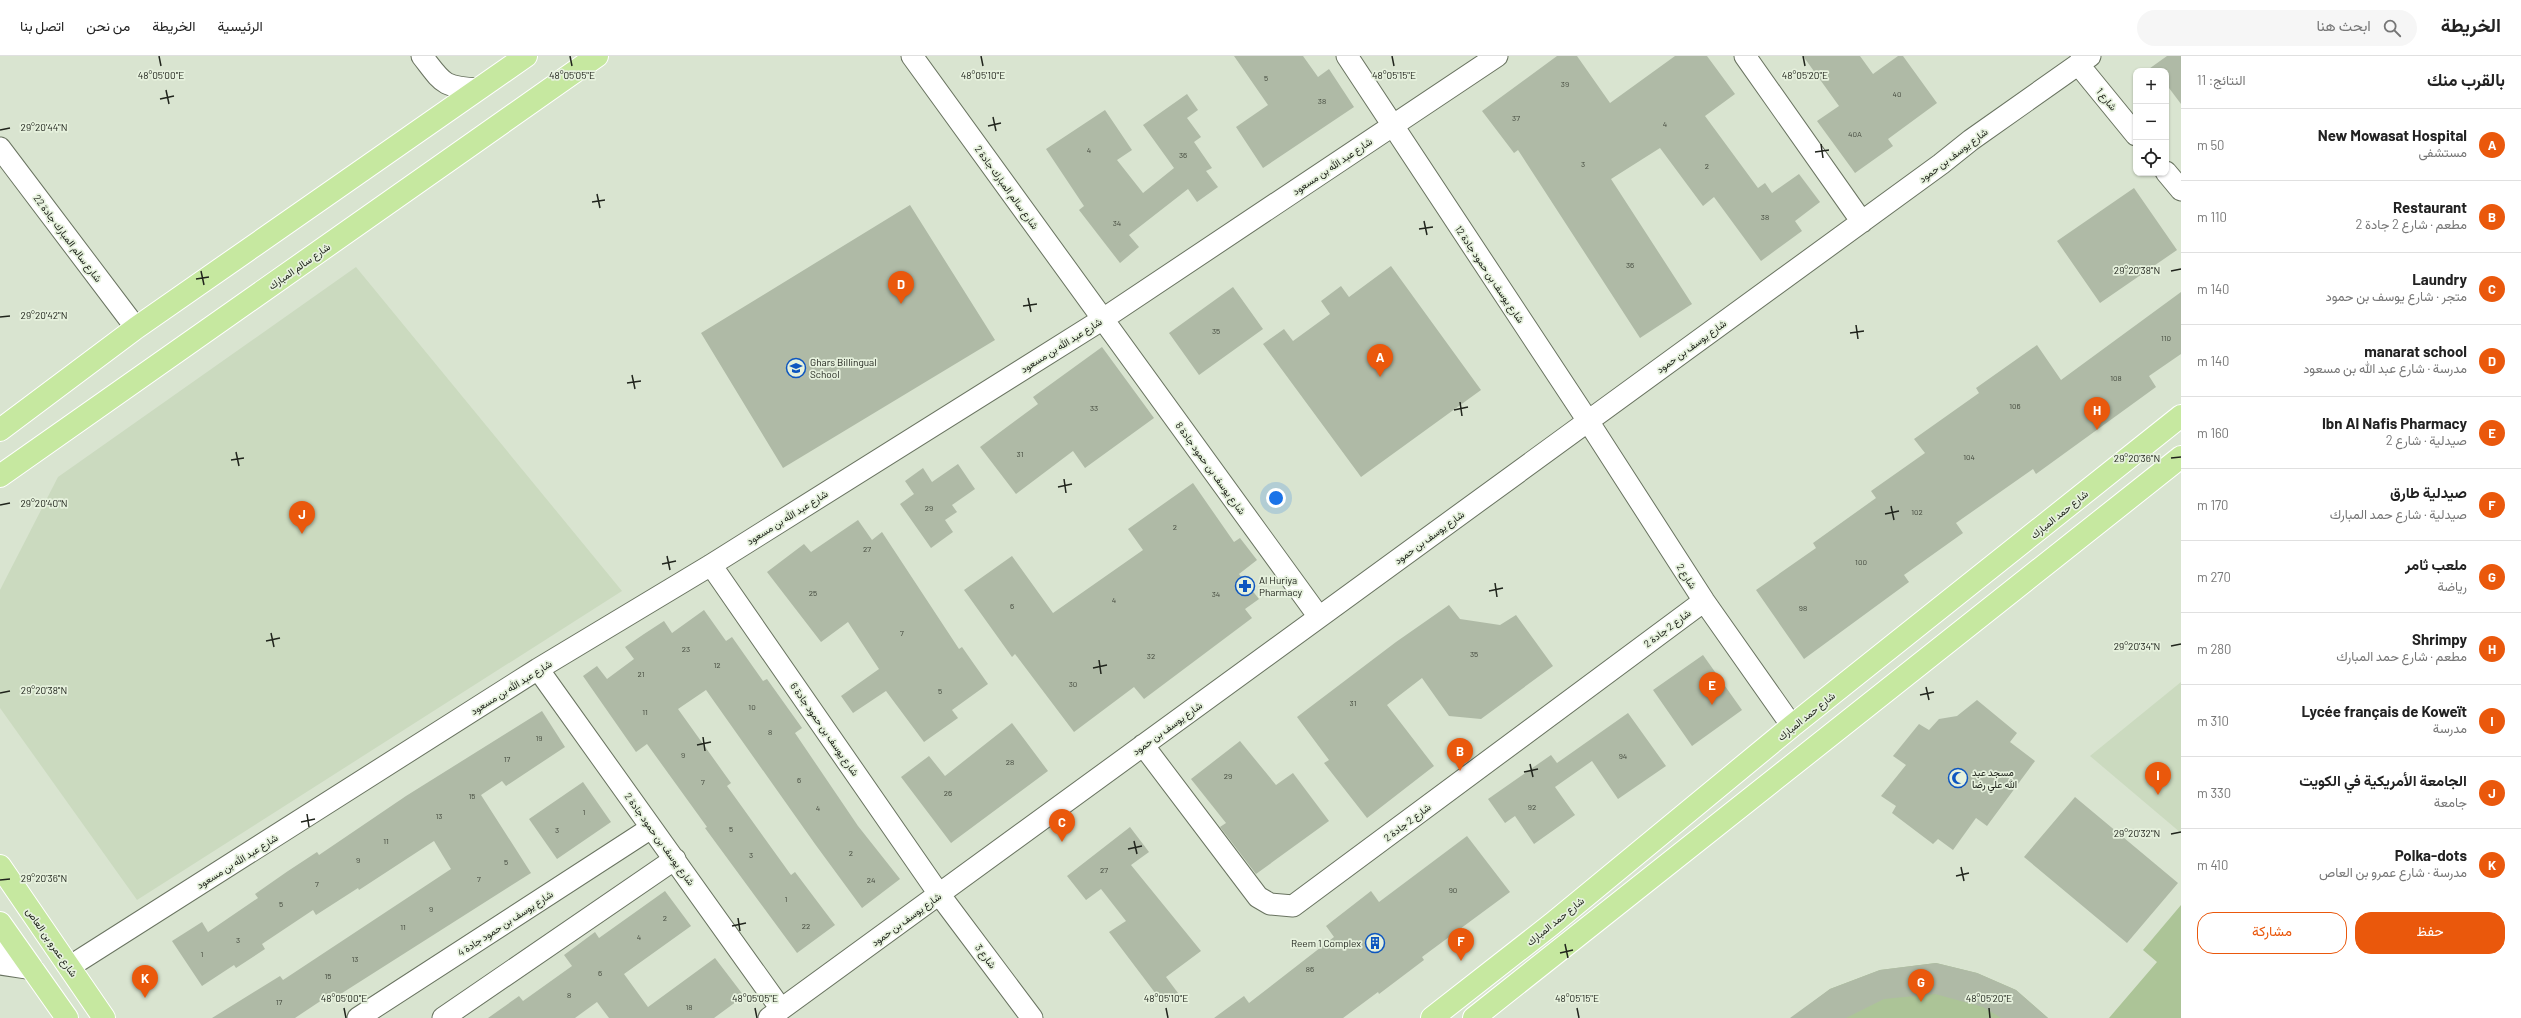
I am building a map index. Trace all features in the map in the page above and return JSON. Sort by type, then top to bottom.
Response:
[{"type":"main road","points":[[0,430],[136,328],[526,56]]},
{"type":"main road","name":"شارع سالم المبارك","points":[[2,476],[597,56]]},
{"type":"main road","name":"شارع حمد المبارك","points":[[1432,1018],[1552,924],[1792,726],[2181,416]]},
{"type":"main road","points":[[1474,1018],[2181,457]]},
{"type":"main road","name":"شارع عمرو بن العاص","points":[[0,866],[104,1018]]},
{"type":"main road","points":[[0,923],[67,1018]]},
{"type":"street","points":[[422,56],[440,79],[453,88],[478,90]]},
{"type":"street","name":"شارع سالم المبارك جادة 2","points":[[912,56],[1102,319]]},
{"type":"street","name":"شارع يوسف بن حمود جادة 12","points":[[1347,56],[1392,127],[1588,421]]},
{"type":"street","name":"شارع عبد الله بن مسعود","points":[[69,967],[538,669],[711,565],[1102,319],[1497,56]]},
{"type":"street","points":[[1745,56],[1862,222]]},
{"type":"street","name":"شارع يوسف بن حمود","points":[[775,1014],[1862,222],[1971,140],[2084,60]]},
{"type":"street","name":"شارع 1","points":[[2084,60],[2133,131]]},
{"type":"street","name":"شارع سالم المبارك جادة 22","points":[[0,148],[136,328]]},
{"type":"street","points":[[2169,176],[2181,190]]},
{"type":"street","name":"شارع يوسف بن حمود جادة 8","points":[[1102,319],[1319,617]]},
{"type":"street","name":"شارع 2","points":[[1588,421],[1704,602],[1792,726]]},
{"type":"street","name":"شارع يوسف بن حمود جادة 6","points":[[711,565],[939,894]]},
{"type":"street","name":"شارع 2 جادة 2","points":[[1143,745],[1258,897],[1270,904],[1293,906],[1704,602]]},
{"type":"street","name":"شارع يوسف بن حمود جادة 2","points":[[538,669],[651,828],[676,859],[775,1014]]},
{"type":"street","name":"شارع يوسف بن حمود جادة 4","points":[[358,1018],[651,828]]},
{"type":"street","points":[[443,1018],[676,859]]},
{"type":"street","name":"شارع 3","points":[[939,894],[1032,1018]]},
{"type":"street","points":[[0,946],[28,962]]},
{"type":"street","points":[[0,964],[28,962]]},
{"type":"shaded area","points":[[356,267],[622,591],[137,900],[0,708],[0,590],[58,477]]},
{"type":"shaded area","points":[[2181,682],[2181,833],[2090,756]]},
{"type":"green space","points":[[2181,905],[2181,1018],[2109,1018],[2157,962],[2143,950]]},
{"type":"green space","points":[[1936,963],[1977,973],[2016,990],[2048,1018],[1792,1018],[1830,989],[1880,970]]},
{"type":"building","points":[[1234,56],[1303,56],[1318,77],[1329,69],[1354,107],[1263,168],[1236,127],[1268,105]]},
{"type":"building","points":[[1557,56],[1577,56],[1610,103],[1675,56],[1707,56],[1735,94],[1705,116],[1758,188],[1765,183],[1772,193],[1799,174],[1820,202],[1795,221],[1802,231],[1761,261],[1714,197],[1703,206],[1660,148],[1611,179],[1692,304],[1640,338],[1518,150],[1514,153],[1482,111]]},
{"type":"building","points":[[1803,56],[1860,56],[1873,74],[1898,56],[1903,56],[1937,103],[1888,139],[1893,146],[1855,173],[1817,121],[1839,106]]},
{"type":"building","points":[[2167,56],[2181,56],[2181,104],[2169,88],[2169,68],[2150,68]]},
{"type":"building","points":[[1187,94],[1198,110],[1187,118],[1201,137],[1194,142],[1212,168],[1206,171],[1218,187],[1197,202],[1188,189],[1129,235],[1139,247],[1120,263],[1079,210],[1084,206],[1046,149],[1105,110],[1132,150],[1117,160],[1143,193],[1174,168],[1143,125]]},
{"type":"building","points":[[2134,188],[2177,250],[2100,303],[2057,241]]},
{"type":"building","points":[[910,205],[995,340],[783,468],[701,333]]},
{"type":"building","points":[[1391,266],[1481,390],[1361,477],[1263,344],[1284,329],[1293,341],[1330,314],[1321,301],[1341,286],[1349,297]]},
{"type":"building","points":[[1233,287],[1263,329],[1199,375],[1169,333]]},
{"type":"building","points":[[2181,292],[2181,354],[2149,376],[2156,387],[2036,474],[2033,469],[1956,523],[1963,533],[1904,575],[1909,582],[1804,659],[1756,590],[1816,548],[1813,543],[1876,498],[1871,491],[1925,453],[1914,439],[1979,393],[1976,388],[2037,345],[2061,380]]},
{"type":"building","points":[[1102,347],[1154,418],[1085,468],[1073,451],[1016,494],[980,447],[1038,404],[1033,397]]},
{"type":"building","points":[[958,464],[975,489],[952,505],[957,512],[945,520],[953,532],[931,548],[900,504],[914,494],[905,481],[923,468],[932,482]]},
{"type":"building","points":[[1193,483],[1234,542],[1240,538],[1257,560],[1239,574],[1259,599],[1245,609],[1252,618],[1144,699],[1134,687],[1074,732],[1015,654],[1012,657],[964,590],[1012,556],[1053,613],[1143,550],[1128,529]]},
{"type":"building","points":[[858,520],[872,540],[882,532],[959,649],[962,647],[988,684],[952,710],[958,718],[924,742],[886,691],[853,713],[841,696],[879,669],[848,622],[821,642],[767,572],[804,544],[811,552]]},
{"type":"building","points":[[1449,605],[1460,619],[1500,625],[1516,615],[1553,666],[1481,719],[1449,716],[1422,678],[1387,705],[1434,766],[1367,818],[1324,763],[1329,760],[1297,717],[1396,642]]},
{"type":"building","points":[[704,610],[726,641],[732,637],[763,681],[767,679],[802,728],[795,733],[858,826],[900,879],[862,908],[706,690],[678,709],[731,783],[727,786],[791,875],[795,872],[835,925],[797,953],[705,828],[707,827],[647,744],[636,752],[583,676],[597,666],[607,679],[634,659],[625,647],[664,621],[672,633]]},
{"type":"building","points":[[1703,655],[1742,710],[1692,746],[1653,690]]},
{"type":"building","name":"مسجد عبد الله علي رضا","points":[[1977,700],[2017,733],[2010,742],[2035,761],[1987,826],[1976,818],[1953,850],[1938,839],[1933,844],[1892,813],[1896,806],[1881,796],[1906,765],[1893,756],[1919,724],[1929,730],[1939,719],[1957,716]]},
{"type":"building","points":[[542,711],[565,747],[506,786],[502,781],[481,795],[531,873],[328,1002],[325,998],[295,1018],[212,1018],[280,976],[283,980],[451,869],[434,841],[359,890],[358,888],[316,915],[313,910],[262,944],[265,949],[236,968],[234,965],[202,986],[172,941],[202,922],[208,932],[258,898],[255,894],[288,871],[317,852],[319,855],[406,796]]},
{"type":"building","points":[[1628,713],[1666,766],[1618,799],[1592,761],[1555,787],[1575,815],[1534,844],[1515,816],[1505,823],[1488,799],[1551,755],[1557,763]]},
{"type":"building","points":[[1012,723],[1048,771],[951,843],[901,777],[929,756],[945,776]]},
{"type":"building","points":[[1240,741],[1276,785],[1293,773],[1329,821],[1256,874],[1220,827],[1226,823],[1191,779]]},
{"type":"building","points":[[583,782],[611,822],[557,859],[529,819]]},
{"type":"building","points":[[2075,797],[2178,883],[2127,943],[2024,857]]},
{"type":"building","points":[[1130,827],[1149,852],[1131,865],[1201,951],[1166,977],[1178,993],[1162,1002],[1109,932],[1126,921],[1101,889],[1086,900],[1067,876]]},
{"type":"building","points":[[1467,836],[1510,892],[1422,957],[1424,960],[1379,994],[1378,992],[1343,1018],[1214,1018],[1244,996],[1249,1003],[1334,937],[1326,926],[1371,891],[1379,902]]},
{"type":"building","points":[[665,891],[691,926],[624,974],[648,1007],[715,958],[744,996],[714,1018],[609,1018],[597,1002],[575,1018],[488,1018],[519,996],[523,1001],[572,966],[564,955],[595,932],[599,938]]},
{"type":"building","points":[[1936,963],[1977,973],[2016,990],[2048,1018],[2001,1018],[1983,1007],[1935,994],[1884,999],[1846,1018],[1790,1018],[1830,989],[1880,970]]},
{"type":"place","name":"manarat school","points":[[901,304]]},
{"type":"place","name":"Ghars Billingual School","points":[[796,368]]},
{"type":"place","name":"New Mowasat Hospital","points":[[1380,377]]},
{"type":"place","name":"Shrimpy","points":[[2097,430]]},
{"type":"place","name":"الجامعة الأمريكية في الكويت","points":[[302,534]]},
{"type":"place","name":"Al Huriya Pharmacy","points":[[1245,586]]},
{"type":"place","name":"Ibn Al Nafis Pharmacy","points":[[1712,705]]},
{"type":"place","name":"Restaurant","points":[[1460,771]]},
{"type":"place","name":"مسجد عبد الله علي رضا","points":[[1958,778]]},
{"type":"place","name":"Lycée français de Koweït","points":[[2158,795]]},
{"type":"place","name":"Laundry","points":[[1062,842]]},
{"type":"place","name":"Reem 1 Complex","points":[[1375,943]]},
{"type":"place","name":"صيدلية طارق","points":[[1461,961]]},
{"type":"place","name":"Polka-dots","points":[[145,998]]},
{"type":"place","name":"ملعب ثامر","points":[[1921,1002]]}]
